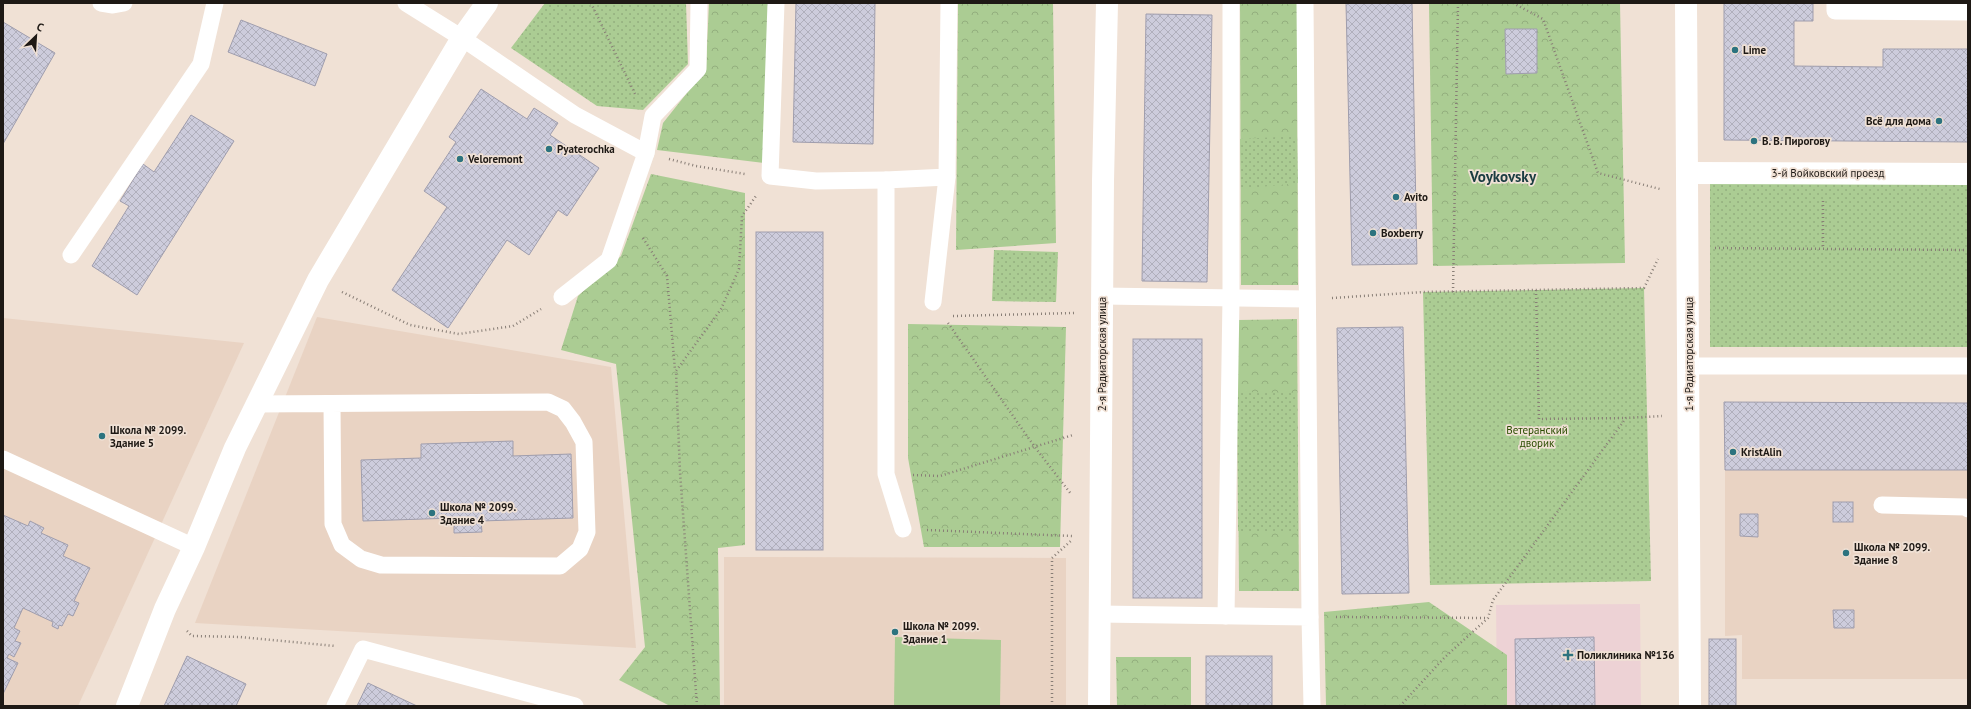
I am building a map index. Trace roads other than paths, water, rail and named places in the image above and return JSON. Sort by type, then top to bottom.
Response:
[{"type":"street","points":[[127,706],[165,609],[194,547],[235,448],[318,280],[462,38],[487,3]]},
{"type":"street","name":"2-я Радиаторская улица","points":[[1099,706],[1103,181],[1107,3]]},
{"type":"street","name":"1-я Радиаторская улица","points":[[1686,3],[1690,706]]},
{"type":"street","name":"3-й Войковский проезд","points":[[1687,173],[1968,174]]},
{"type":"lane","points":[[101,3],[124,3]]},
{"type":"lane","points":[[71,256],[201,64],[215,3]]},
{"type":"lane","points":[[406,3],[462,38],[575,115],[646,153]]},
{"type":"lane","points":[[562,297],[609,260],[646,153],[653,116],[698,69],[699,3]]},
{"type":"lane","points":[[776,3],[770,176],[816,181],[947,177]]},
{"type":"lane","points":[[938,309],[947,177],[949,3]]},
{"type":"lane","points":[[1226,616],[1231,298],[1231,3]]},
{"type":"lane","points":[[1305,3],[1312,706]]},
{"type":"lane","points":[[1835,3],[1835,11],[1968,12]]},
{"type":"lane","points":[[886,180],[886,474],[903,530]]},
{"type":"lane","points":[[1102,296],[1307,299]]},
{"type":"lane","points":[[1688,366],[1968,366]]},
{"type":"lane","points":[[257,404],[548,402],[563,409],[573,422],[584,442],[587,532],[580,549],[560,566],[381,565],[361,559],[342,544],[332,524],[332,404]]},
{"type":"lane","points":[[3,459],[194,547]]},
{"type":"lane","points":[[1882,505],[1964,507],[1968,509]]},
{"type":"lane","points":[[1100,614],[1310,617]]},
{"type":"lane","points":[[335,706],[363,649],[575,706]]},
{"type":"place","name":"Lime","points":[[1735,50]]},
{"type":"place","name":"Всё для дома","points":[[1939,121]]},
{"type":"place","name":"В. В. Пирогову","points":[[1754,141]]},
{"type":"place","name":"Pyaterochka","points":[[549,149]]},
{"type":"place","name":"Veloremont","points":[[460,159]]},
{"type":"place","name":"Avito","points":[[1396,197]]},
{"type":"place","name":"Boxberry","points":[[1373,233]]},
{"type":"place","name":"Школа № 2099. Здание 5","points":[[102,436]]},
{"type":"place","name":"KristAlin","points":[[1733,452]]},
{"type":"place","name":"Школа № 2099. Здание 4","points":[[432,513]]},
{"type":"place","name":"Школа № 2099. Здание 8","points":[[1846,553]]},
{"type":"place","name":"Школа № 2099. Здание 1","points":[[895,632]]},
{"type":"place","name":"Поликлиника №136","points":[[1568,655]]},
{"type":"district","name":"Voykovsky","points":[[1503,176]]},
{"type":"park label","name":"Ветеранский дворик","points":[[1537,436]]}]
